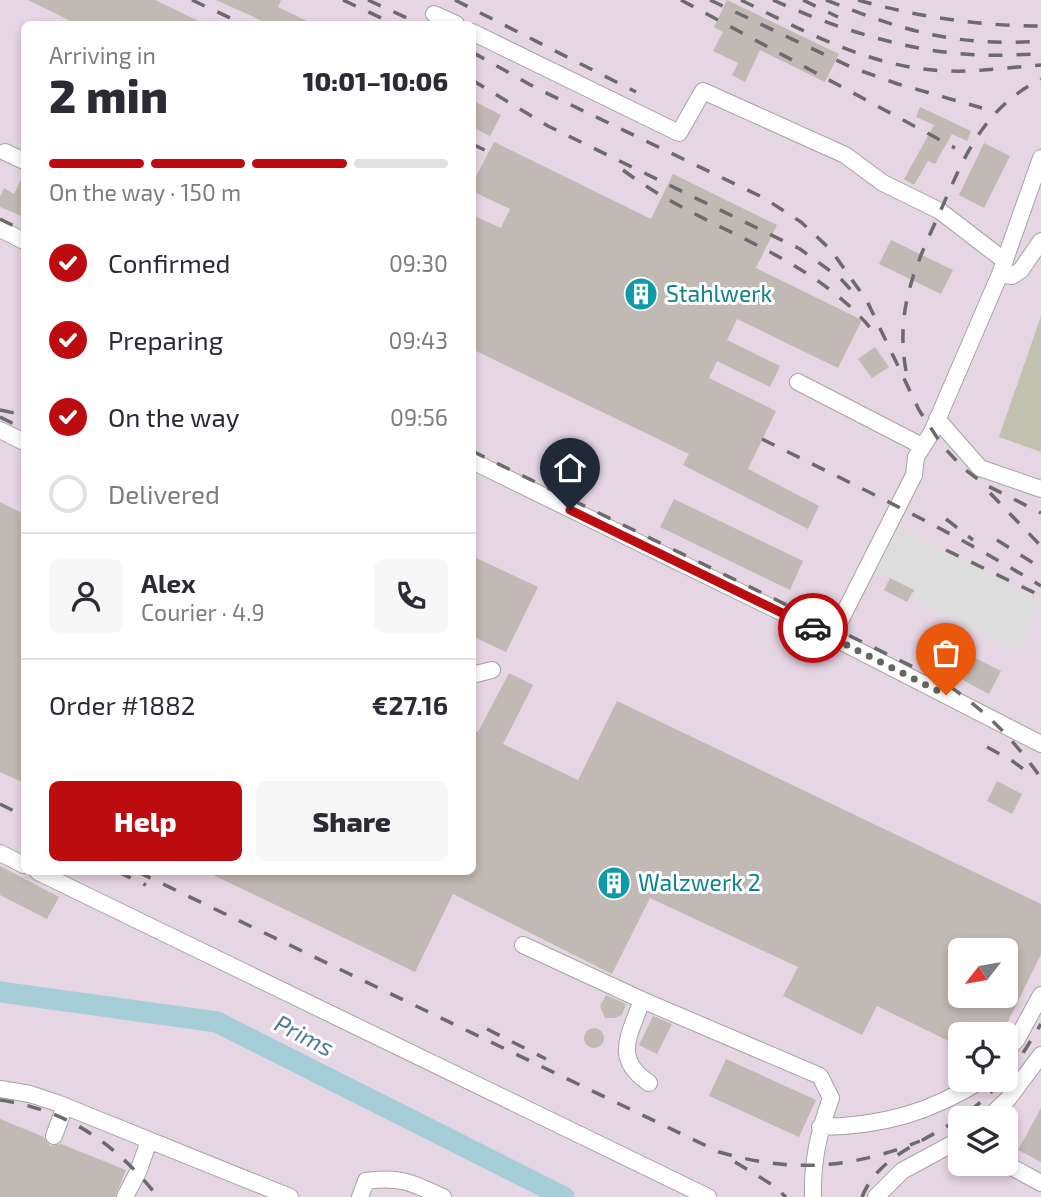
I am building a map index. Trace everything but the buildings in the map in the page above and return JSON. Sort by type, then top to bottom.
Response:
[{"type":"lane","points":[[434,13],[450,21]]},
{"type":"lane","points":[[476,34],[679,133],[703,91],[845,155],[883,183],[940,211],[1012,276],[1021,270],[1041,241]]},
{"type":"lane","points":[[2,154],[21,160]]},
{"type":"lane","points":[[832,638],[915,475],[916,457],[932,432],[1003,267],[1041,158]]},
{"type":"lane","points":[[0,229],[21,240]]},
{"type":"lane","points":[[798,382],[922,446]]},
{"type":"lane","points":[[937,419],[980,468],[1041,489]]},
{"type":"lane","points":[[0,430],[21,440]]},
{"type":"lane","points":[[476,463],[1041,744]]},
{"type":"lane","points":[[476,674],[492,670]]},
{"type":"lane","points":[[0,853],[21,864]]},
{"type":"lane","points":[[44,875],[708,1197]]},
{"type":"lane","points":[[523,945],[642,1000],[820,1076],[831,1098],[820,1127],[812,1166],[813,1197]]},
{"type":"lane","points":[[1018,1037],[1041,995]]},
{"type":"lane","points":[[642,1000],[625,1049],[633,1072],[649,1083]]},
{"type":"lane","points":[[1001,1106],[1041,1055]]},
{"type":"lane","points":[[0,1089],[30,1094],[65,1106],[290,1197]]},
{"type":"lane","points":[[820,1127],[858,1126],[896,1118],[951,1099],[962,1092]]},
{"type":"lane","points":[[54,1136],[65,1106]]},
{"type":"lane","points":[[125,1197],[138,1172],[149,1141]]},
{"type":"lane","points":[[876,1197],[902,1171],[948,1146]]},
{"type":"lane","points":[[1018,1171],[1041,1183]]},
{"type":"lane","points":[[360,1197],[366,1181],[390,1178],[417,1185],[443,1197]]},
{"type":"shaded area","points":[[0,0],[1041,0],[1041,1197],[0,1197]]},
{"type":"shaded area","points":[[1041,316],[1041,452],[999,437]]},
{"type":"shaded area","points":[[893,524],[1041,600],[1017,653],[912,599],[916,590],[872,567]]},
{"type":"waterway","name":"Prims","points":[[0,992],[217,1022],[564,1197]]},
{"type":"railway","points":[[192,0],[237,21]]},
{"type":"railway","points":[[343,0],[388,21]]},
{"type":"railway","points":[[368,0],[414,21]]},
{"type":"railway","points":[[455,0],[636,92]]},
{"type":"railway","points":[[681,0],[955,148]]},
{"type":"railway","points":[[710,0],[853,68],[982,108]]},
{"type":"railway","points":[[741,0],[842,47],[894,64],[949,71],[1041,65]]},
{"type":"railway","points":[[773,0],[848,30],[928,50],[988,55],[1041,54]]},
{"type":"railway","points":[[803,0],[838,17]]},
{"type":"railway","points":[[826,0],[906,28],[956,39],[1041,41]]},
{"type":"railway","points":[[858,0],[949,19],[1041,26]]},
{"type":"railway","points":[[476,54],[536,88],[764,198],[801,222],[831,250],[867,301],[919,410],[942,445],[963,468],[984,484],[1041,513]]},
{"type":"railway","points":[[906,371],[903,328],[909,289],[958,171],[990,119],[1004,104],[1041,79]]},
{"type":"railway","points":[[476,82],[548,126],[800,249],[840,278],[852,291]]},
{"type":"railway","points":[[476,146],[489,152]]},
{"type":"railway","points":[[623,170],[687,210],[756,245],[821,283],[850,307],[876,335]]},
{"type":"railway","points":[[0,219],[21,230]]},
{"type":"railway","points":[[0,410],[21,414]]},
{"type":"railway","points":[[0,417],[21,428]]},
{"type":"railway","points":[[762,439],[938,528],[1041,586]]},
{"type":"railway","points":[[476,453],[940,680],[970,701],[995,724],[1041,778]]},
{"type":"railway","points":[[990,493],[1041,546]]},
{"type":"railway","points":[[946,519],[973,540]]},
{"type":"railway","points":[[997,540],[1041,568]]},
{"type":"railway","points":[[946,550],[1035,593]]},
{"type":"railway","points":[[987,747],[1034,777]]},
{"type":"railway","points":[[0,804],[21,814]]},
{"type":"railway","points":[[124,875],[146,885]]},
{"type":"railway","points":[[144,875],[719,1152],[771,1163],[821,1165],[870,1157],[920,1141]]},
{"type":"railway","points":[[1018,1060],[1041,1024]]},
{"type":"railway","points":[[487,1029],[546,1059]]},
{"type":"railway","points":[[862,1197],[868,1184],[886,1164],[968,1113],[990,1092]]},
{"type":"railway","points":[[0,1100],[47,1112],[89,1132],[125,1161],[158,1197]]},
{"type":"railway","points":[[735,1162],[771,1184],[786,1197]]},
{"type":"way so far","points":[[813,628],[946,695]]},
{"type":"place","name":"Stahlwerk","points":[[641,294]]},
{"type":"place","name":"Walzwerk 2","points":[[614,883]]},
{"type":"route","points":[[570,510],[813,628]]}]
